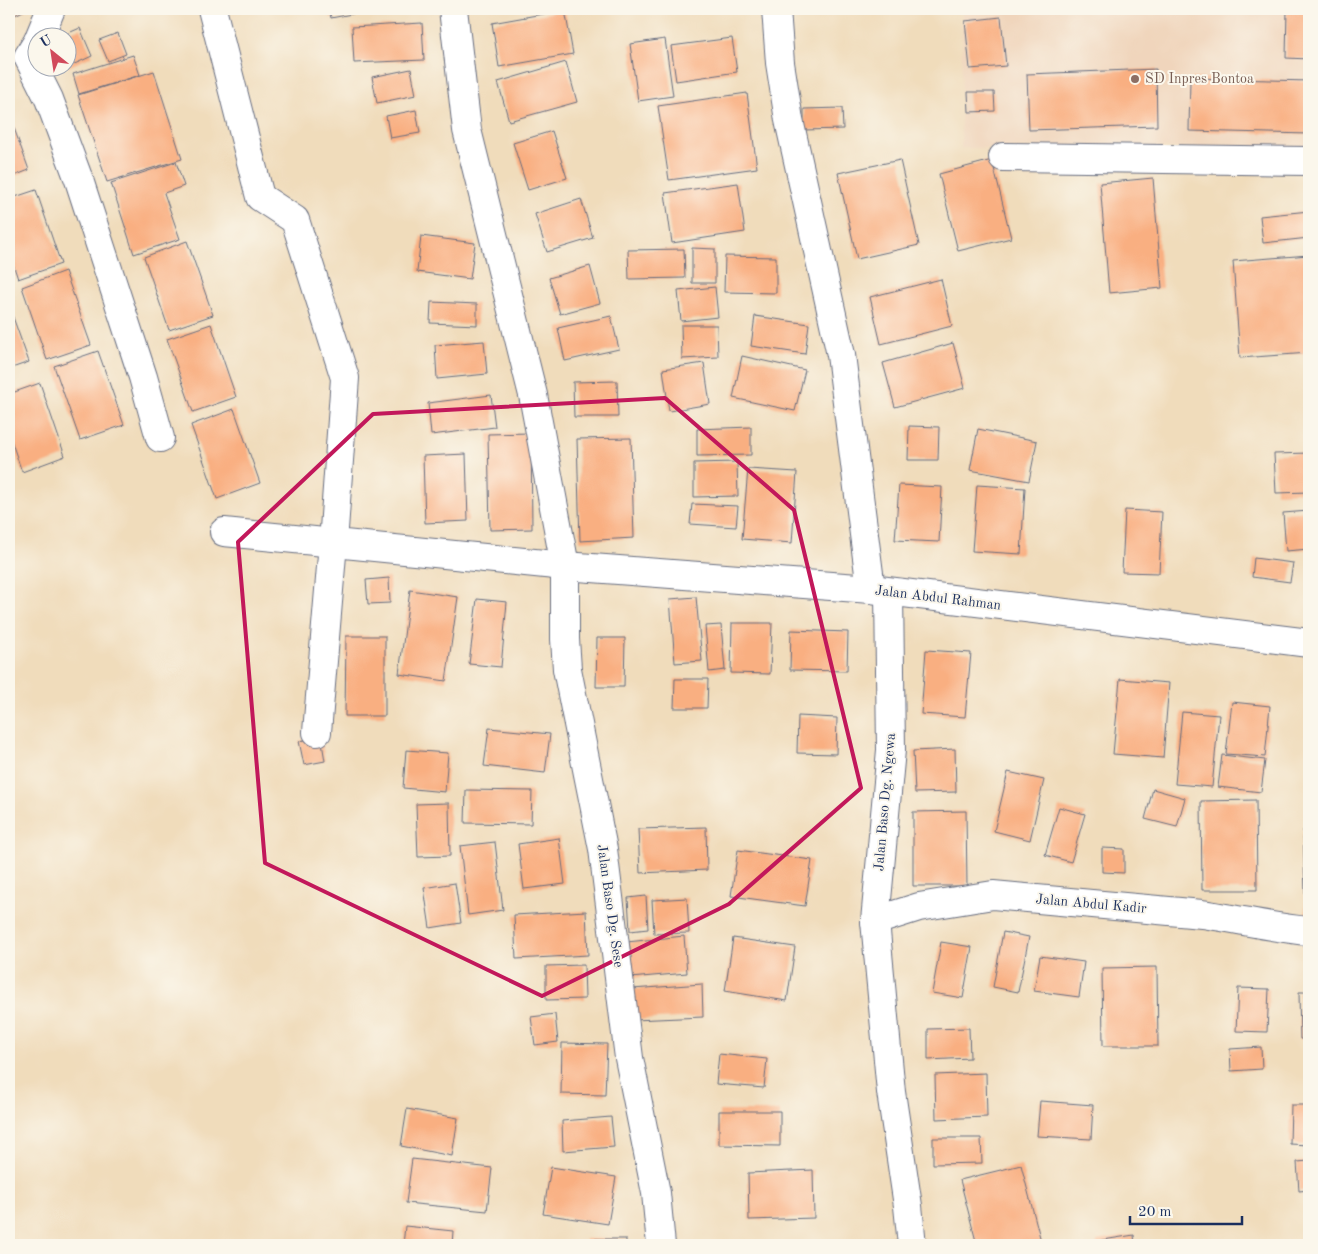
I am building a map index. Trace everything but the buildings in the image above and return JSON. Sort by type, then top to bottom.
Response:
[{"type":"street","points":[[40,28],[51,9]]},
{"type":"street","points":[[212,9],[260,197],[295,220],[345,378],[317,732]]},
{"type":"street","name":"Jalan Baso Dg. Sese","points":[[453,9],[467,130],[533,394],[566,566],[565,640],[567,669],[603,849],[630,1058],[656,1194],[661,1245]]},
{"type":"street","name":"Jalan Baso Dg. Ngewa","points":[[776,9],[780,63],[789,120],[841,355],[880,591],[891,750],[875,921],[891,1092],[912,1245]]},
{"type":"street","points":[[40,78],[79,180],[143,377],[160,438]]},
{"type":"street","points":[[1003,157],[1309,161]]},
{"type":"street","name":"Jalan Abdul Rahman","points":[[224,532],[566,566],[880,591],[1309,643]]},
{"type":"street","name":"Jalan Abdul Kadir","points":[[875,921],[919,907],[993,895],[1202,914],[1309,931]]},
{"type":"highlighted area","points":[[665,398],[794,510],[861,788],[729,904],[542,996],[265,863],[238,542],[373,414]]},
{"type":"shaded area","name":"SD Inpres Bontoa","points":[[962,9],[1309,9],[1309,148],[961,148]]},
{"type":"place","name":"SD Inpres Bontoa","points":[[1135,79]]}]
